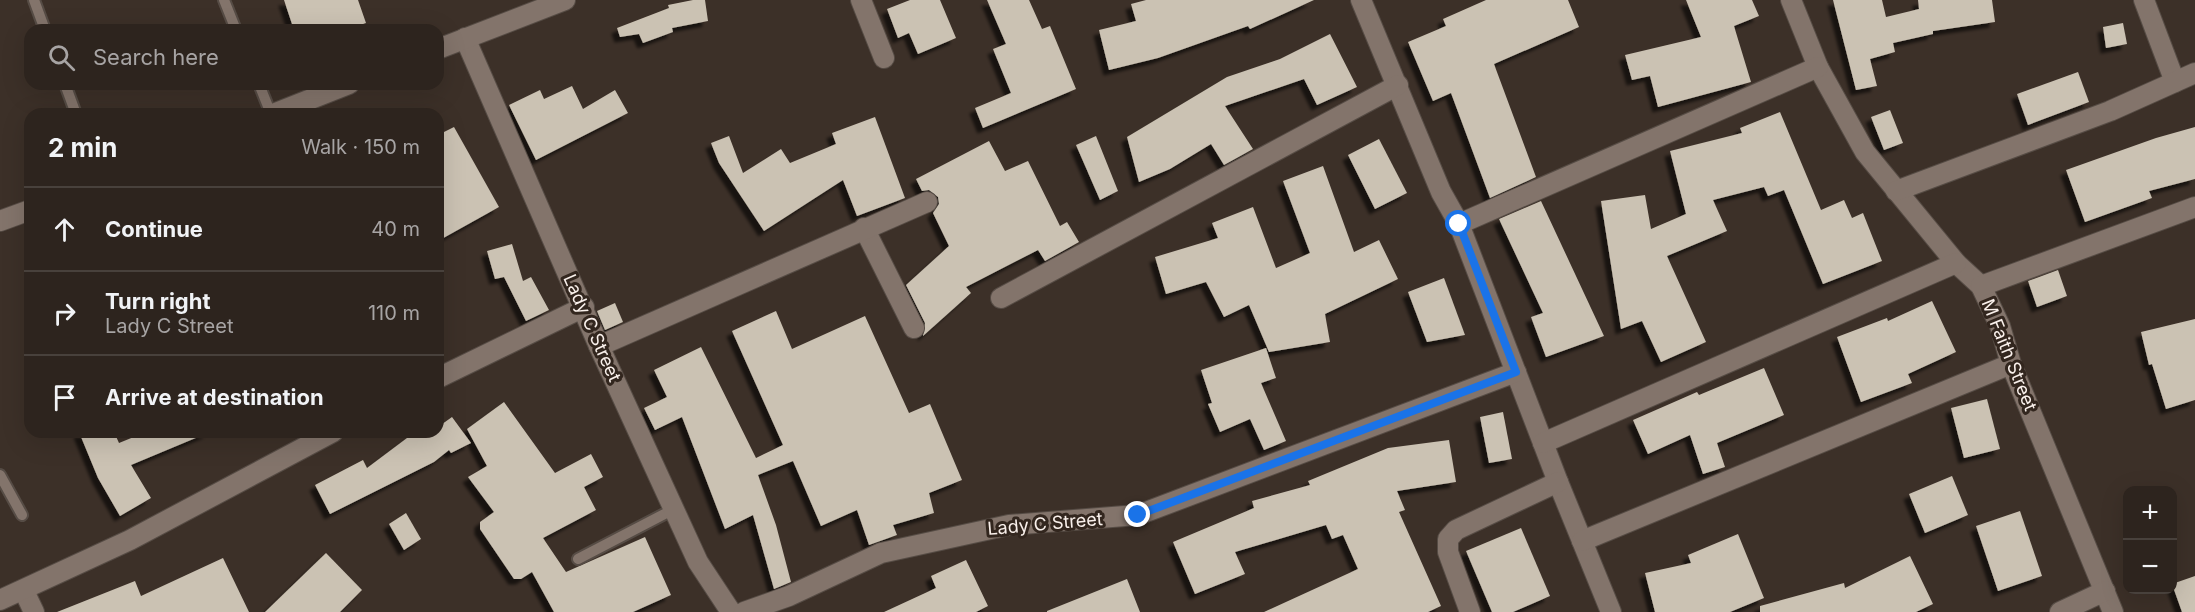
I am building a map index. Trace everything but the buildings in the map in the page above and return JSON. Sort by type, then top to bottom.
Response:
[{"type":"street","points":[[444,47],[565,0]]},
{"type":"street","points":[[861,0],[884,58]]},
{"type":"street","points":[[1361,0],[1441,192],[1459,224],[1558,482],[1611,612]]},
{"type":"street","name":"M Faith Street","points":[[1791,0],[1818,67],[1865,152],[1956,262],[1981,286],[2000,326],[2011,364],[2113,612]]},
{"type":"street","points":[[2144,0],[2175,82]]},
{"type":"street","name":"Lady C Street","points":[[465,38],[584,307],[599,346],[698,562],[731,612]]},
{"type":"street","points":[[1459,224],[1818,67]]},
{"type":"street","points":[[1896,191],[2110,111],[2195,73]]},
{"type":"street","points":[[1001,298],[1398,85]]},
{"type":"street","points":[[287,108],[334,90]]},
{"type":"street","points":[[599,346],[927,202]]},
{"type":"street","points":[[1981,286],[2195,207]]},
{"type":"street","points":[[0,221],[24,212]]},
{"type":"street","points":[[864,228],[914,328]]},
{"type":"street","points":[[1543,443],[1956,262]]},
{"type":"street","points":[[444,375],[584,307]]},
{"type":"street","points":[[1582,541],[2011,364]]},
{"type":"street","name":"Lady C Street","points":[[744,612],[789,597],[881,553],[1009,525],[1138,515],[1516,372]]},
{"type":"street","points":[[0,600],[24,591],[130,540],[322,438]]},
{"type":"street","points":[[1470,612],[1448,552],[1448,539],[1456,530],[1558,482]]},
{"type":"street","points":[[24,591],[34,612]]},
{"type":"street","points":[[2060,612],[2105,591]]},
{"type":"lane","points":[[34,0],[43,24]]},
{"type":"lane","points":[[224,0],[234,24]]},
{"type":"lane","points":[[67,90],[74,108]]},
{"type":"lane","points":[[262,90],[269,108]]},
{"type":"lane","points":[[0,475],[22,515]]},
{"type":"lane","points":[[578,559],[674,509]]},
{"type":"route","points":[[1138,515],[1516,372],[1459,224]]}]
